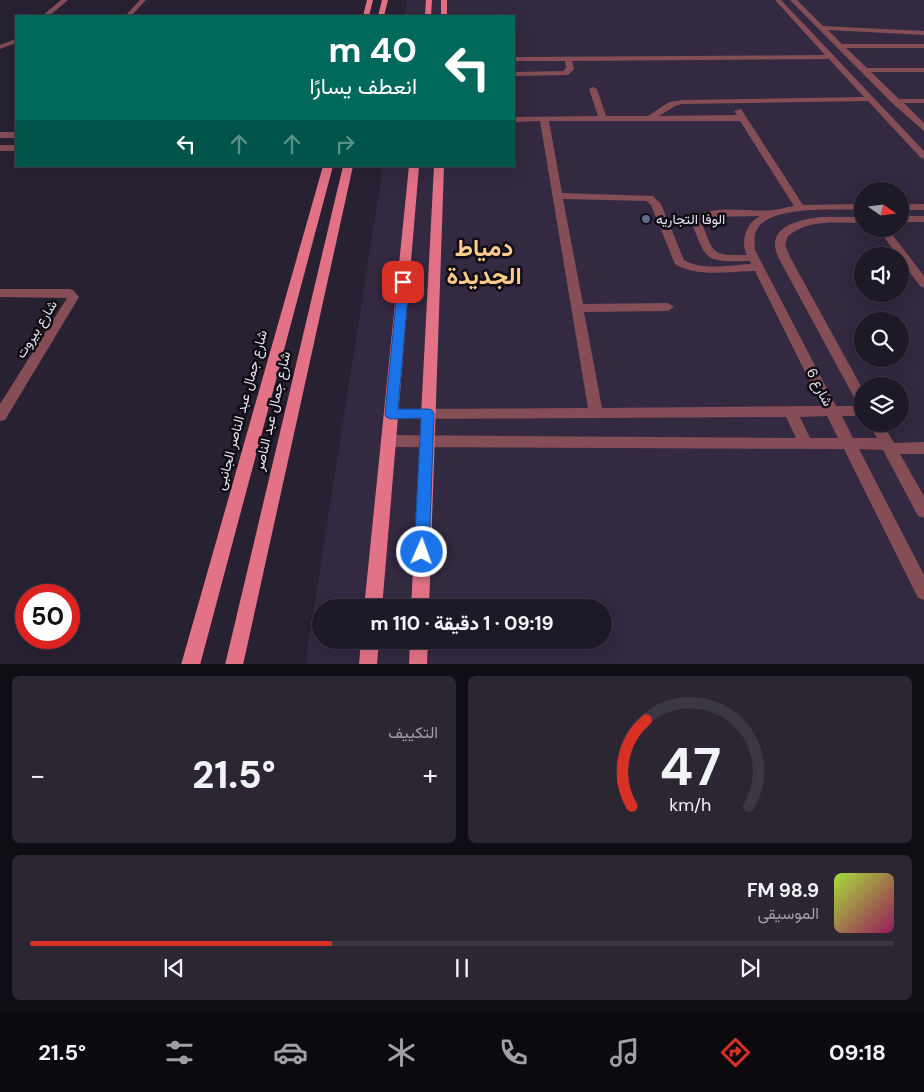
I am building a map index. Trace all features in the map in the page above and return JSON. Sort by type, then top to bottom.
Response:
[{"type":"main road","points":[[366,15],[370,0]]},
{"type":"main road","points":[[381,15],[385,0]]},
{"type":"main road","points":[[428,15],[429,0]]},
{"type":"main road","points":[[444,0],[444,15]]},
{"type":"main road","name":"شارع جمال عبد الناصر الجانبى","points":[[190,664],[328,167]]},
{"type":"main road","name":"شارع جمال عبد الناصر","points":[[234,664],[348,167]]},
{"type":"main road","points":[[374,599],[414,167]]},
{"type":"main road","points":[[420,599],[439,167]]},
{"type":"main road","points":[[368,664],[369,649]]},
{"type":"main road","points":[[418,649],[418,664]]},
{"type":"street","points":[[46,15],[65,0]]},
{"type":"street","points":[[129,15],[143,0]]},
{"type":"street","points":[[778,0],[924,156]]},
{"type":"street","points":[[793,0],[924,128]]},
{"type":"street","points":[[821,28],[924,33]]},
{"type":"street","points":[[0,47],[15,42]]},
{"type":"street","points":[[0,54],[15,42]]},
{"type":"street","points":[[840,46],[924,46]]},
{"type":"street","points":[[515,59],[831,57]]},
{"type":"street","points":[[515,74],[565,73],[570,69],[568,59]]},
{"type":"street","points":[[864,70],[924,70]]},
{"type":"street","points":[[593,89],[603,119]]},
{"type":"street","points":[[648,119],[676,103],[870,99]]},
{"type":"street","points":[[895,101],[924,100]]},
{"type":"street","points":[[731,101],[800,208]]},
{"type":"street","points":[[515,119],[742,118]]},
{"type":"street","points":[[544,119],[596,413]]},
{"type":"street","points":[[0,135],[15,134]]},
{"type":"street","points":[[0,148],[15,148]]},
{"type":"street","points":[[558,196],[637,196],[649,198],[656,204],[679,262],[684,266],[695,269],[757,262]]},
{"type":"street","name":"شارع 6","points":[[854,207],[800,208],[772,213],[758,221],[750,231],[749,243],[848,444],[924,592]]},
{"type":"street","points":[[909,207],[924,207]]},
{"type":"street","points":[[757,262],[711,254],[707,250],[696,221],[708,214],[772,213]]},
{"type":"street","points":[[909,219],[924,219]]},
{"type":"street","points":[[854,220],[826,220],[799,224],[782,235],[780,245],[784,257],[854,384]]},
{"type":"street","points":[[890,238],[924,284]]},
{"type":"street","name":"شارع بيروت","points":[[0,293],[69,293],[74,297],[0,416]]},
{"type":"street","points":[[577,308],[668,307]]},
{"type":"street","points":[[791,411],[805,443]]},
{"type":"street","points":[[391,414],[854,411]]},
{"type":"street","points":[[880,432],[924,511]]},
{"type":"street","points":[[389,441],[805,443],[924,448]]},
{"type":"shaded area","points":[[407,0],[924,0],[924,664],[305,664],[312,620],[312,649],[612,649],[612,599],[315,599],[383,167],[515,167],[515,15],[405,15]]},
{"type":"place","name":"الوفا التجاريه","points":[[646,219]]},
{"type":"district","name":"دمياط الجديدة","points":[[484,261]]},
{"type":"route","points":[[403,282],[391,414],[428,414],[422,552]]}]
